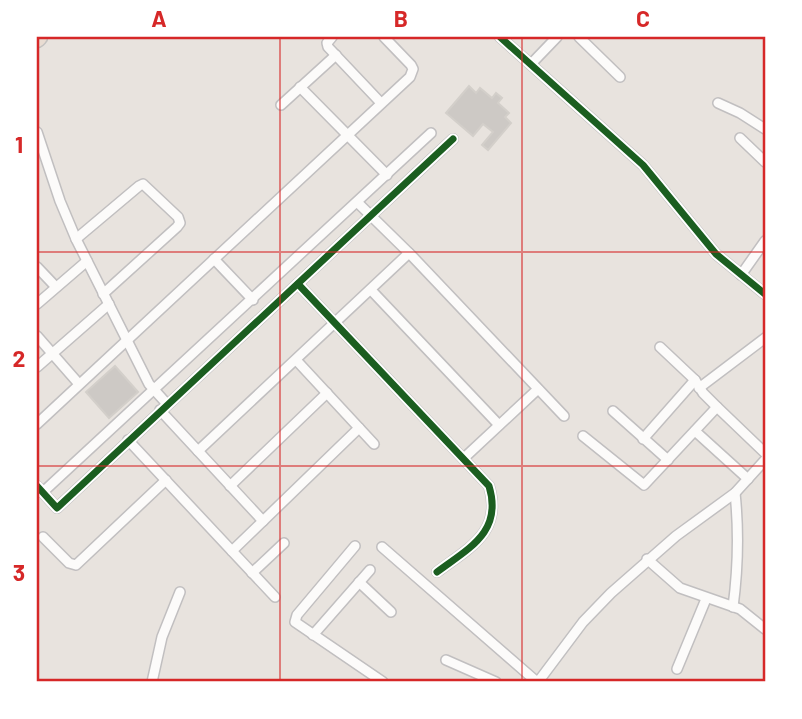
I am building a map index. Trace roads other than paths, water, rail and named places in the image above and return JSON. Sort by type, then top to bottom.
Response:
[{"type":"street","points":[[332,37],[327,43],[381,103]]},
{"type":"street","points":[[37,424],[410,77],[413,69],[384,37]]},
{"type":"street","points":[[500,37],[643,165],[716,254],[765,294]]},
{"type":"street","points":[[531,64],[557,37]]},
{"type":"street","points":[[579,37],[620,77]]},
{"type":"street","points":[[281,105],[336,55]]},
{"type":"street","points":[[300,87],[387,176]]},
{"type":"street","points":[[718,103],[740,113],[765,130]]},
{"type":"street","points":[[37,132],[76,239],[163,407],[198,451],[263,521]]},
{"type":"street","points":[[432,133],[155,390],[40,489],[57,508],[453,139]]},
{"type":"street","points":[[740,138],[765,162]]},
{"type":"street","points":[[406,157],[420,170]]},
{"type":"street","points":[[76,239],[144,184],[178,217],[180,223],[177,227],[103,293]]},
{"type":"street","points":[[358,203],[564,416]]},
{"type":"street","points":[[741,275],[765,241]]},
{"type":"street","points":[[198,451],[409,253]]},
{"type":"street","points":[[214,259],[253,300]]},
{"type":"street","points":[[37,304],[87,261]]},
{"type":"street","points":[[37,267],[56,287]]},
{"type":"street","points":[[298,284],[489,486],[493,498],[492,516],[483,535],[437,572]]},
{"type":"street","points":[[371,290],[499,425]]},
{"type":"street","points":[[37,368],[108,304]]},
{"type":"street","points":[[37,336],[79,384]]},
{"type":"street","points":[[643,439],[697,384],[765,338]]},
{"type":"street","points":[[660,347],[716,407],[765,453]]},
{"type":"street","points":[[297,360],[374,444]]},
{"type":"street","points":[[464,458],[538,389]]},
{"type":"street","points":[[230,485],[327,393]]},
{"type":"street","points":[[583,436],[641,484],[648,482],[716,407]]},
{"type":"street","points":[[613,411],[668,460]]},
{"type":"street","points":[[232,551],[359,428]]},
{"type":"street","points":[[695,431],[748,479]]},
{"type":"street","points":[[128,440],[275,597]]},
{"type":"street","points":[[382,547],[537,682],[583,622],[647,559],[734,493],[765,460]]},
{"type":"street","points":[[43,537],[69,563],[76,565],[166,480]]},
{"type":"street","points":[[733,607],[737,578],[734,493]]},
{"type":"street","points":[[252,573],[284,543]]},
{"type":"street","points":[[355,546],[295,619],[313,635],[383,682]]},
{"type":"street","points":[[647,559],[680,588],[746,613],[765,629]]},
{"type":"street","points":[[313,635],[370,570]]},
{"type":"street","points":[[359,582],[391,611]]},
{"type":"street","points":[[152,682],[162,637],[180,592]]},
{"type":"street","points":[[677,668],[706,599]]},
{"type":"street","points":[[446,660],[496,682]]}]
